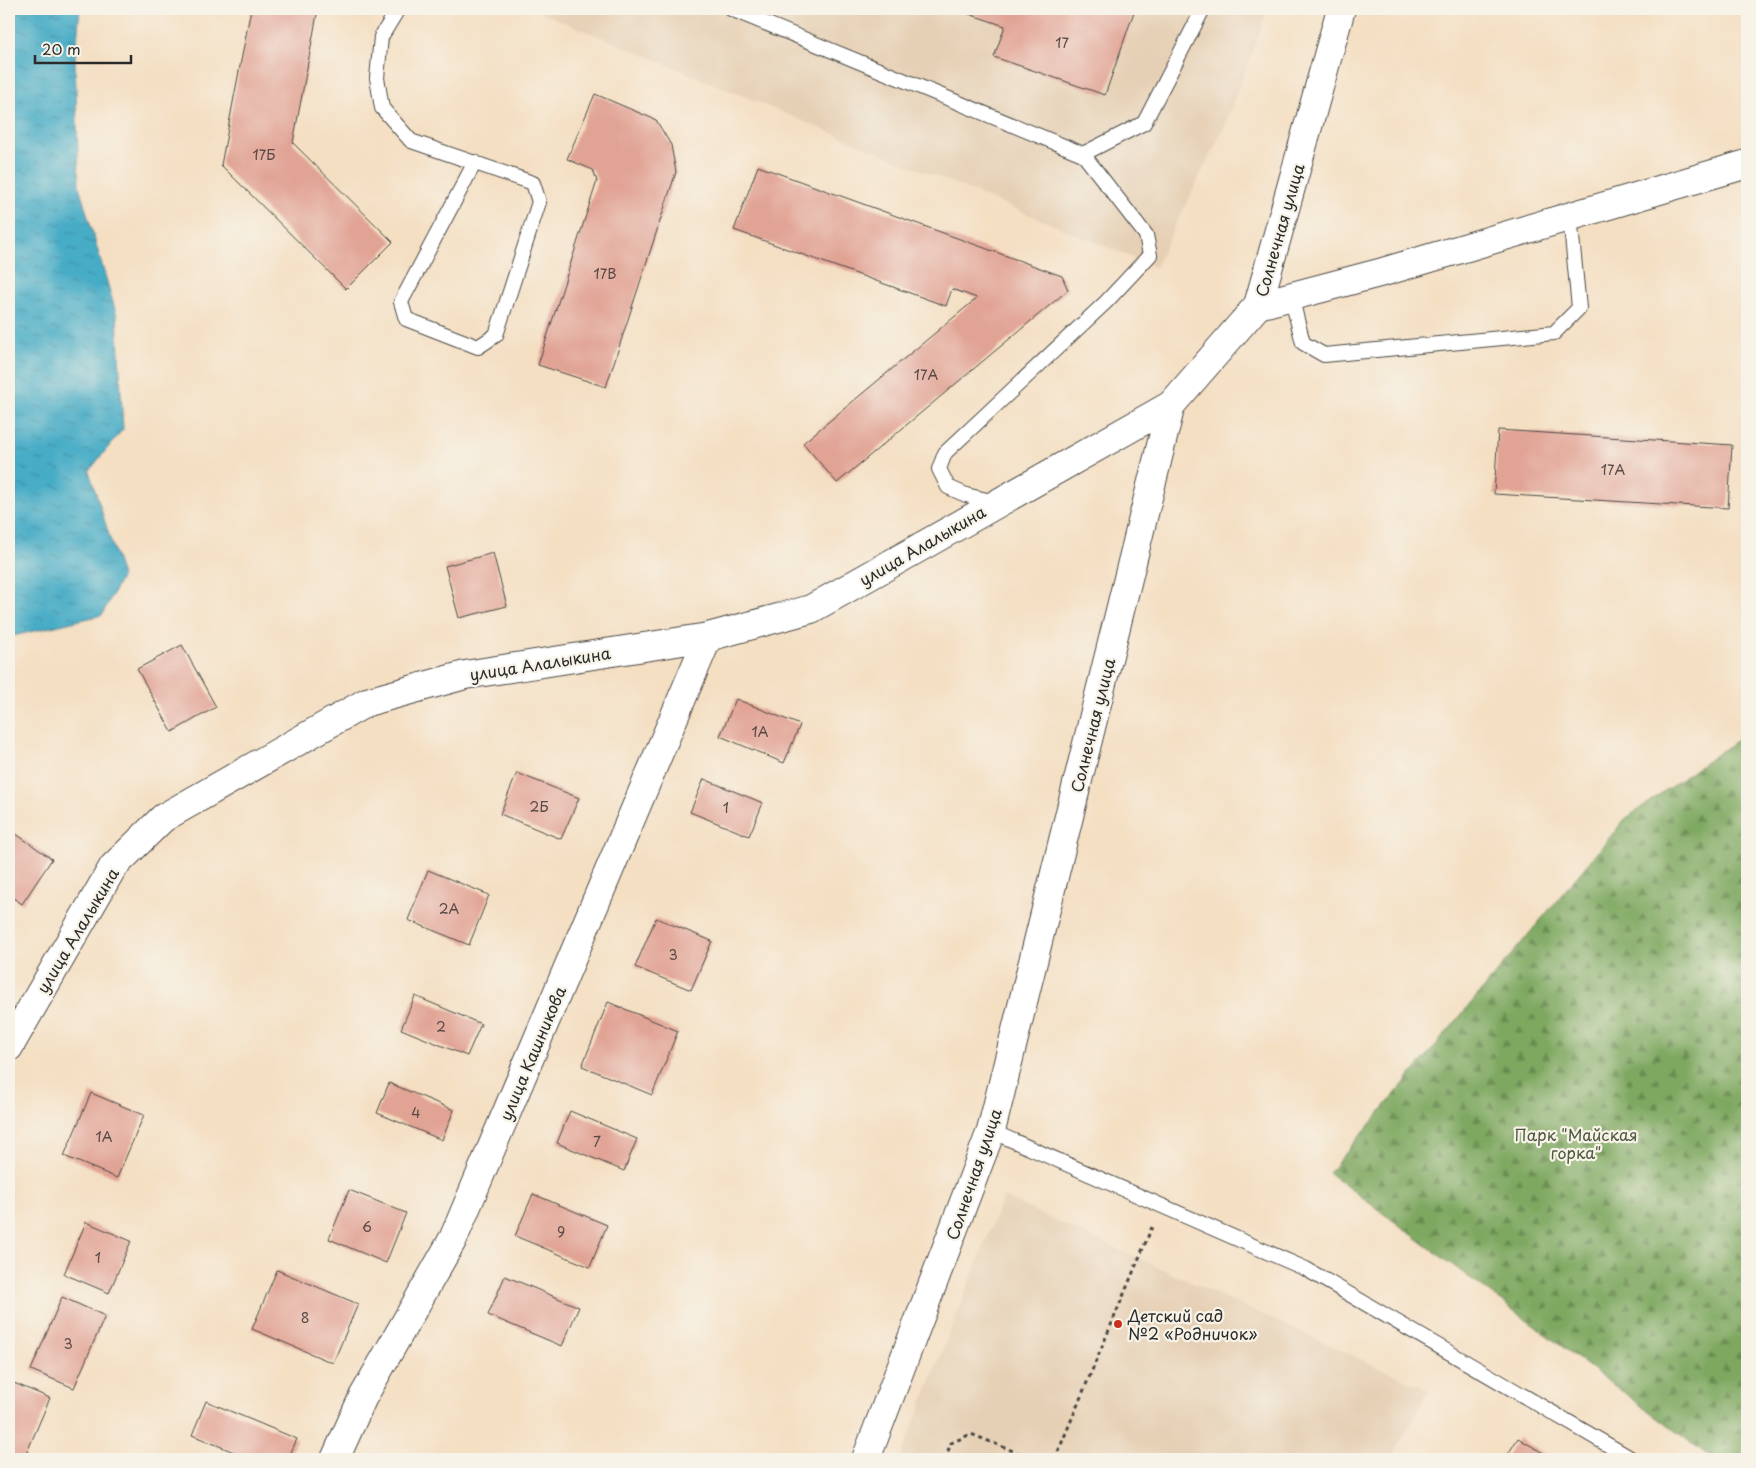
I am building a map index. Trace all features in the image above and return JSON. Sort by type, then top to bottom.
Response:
[{"type":"street","name":"Солнечная улица","points":[[866,1459],[992,1131],[1171,405],[1258,305],[1341,9]]},
{"type":"street","points":[[1258,305],[1383,272],[1747,164]]},
{"type":"street","name":"улица Алалыкина","points":[[9,1047],[113,867],[163,818],[367,702],[465,674],[708,637],[811,609],[1171,405]]},
{"type":"street","name":"улица Кашникова","points":[[336,1459],[363,1397],[453,1239],[708,637]]},
{"type":"lane","points":[[398,9],[381,37],[377,78],[382,108],[411,141],[475,162],[533,183],[539,202],[496,335],[478,347],[406,319],[401,302],[475,162]]},
{"type":"lane","points":[[731,9],[1083,154],[1146,235],[1150,255],[1106,302],[945,453],[939,469],[948,487],[966,495],[999,502]]},
{"type":"lane","points":[[1083,154],[1144,123],[1202,9]]},
{"type":"lane","points":[[1291,296],[1303,344],[1324,355],[1554,333],[1579,308],[1570,216]]},
{"type":"lane","points":[[992,1131],[1306,1269],[1632,1459]]},
{"type":"path","points":[[1055,1459],[1161,1205]]},
{"type":"path","points":[[945,1459],[952,1443],[970,1434],[1033,1459]]},
{"type":"shaded area","points":[[533,9],[1268,9],[1224,127],[1155,267]]},
{"type":"shaded area","name":"Детский сад №2 «Родничок»","points":[[1003,1197],[1429,1390],[1391,1459],[900,1459]]},
{"type":"green space","name":"Парк \"Майская горка\"","points":[[1747,733],[1747,1459],[1713,1459],[1329,1173],[1625,819]]},
{"type":"water","points":[[9,9],[80,9],[75,60],[79,186],[117,316],[123,429],[89,471],[122,576],[102,615],[9,637]]},
{"type":"building","points":[[251,9],[318,9],[293,143],[393,242],[346,289],[221,165]]},
{"type":"building","points":[[954,9],[1135,9],[1105,95],[994,57],[1005,26]]},
{"type":"building","points":[[595,94],[656,120],[671,145],[676,172],[606,387],[538,365],[597,181],[593,170],[567,159]]},
{"type":"building","points":[[758,166],[1062,276],[1068,290],[837,483],[803,443],[977,298],[952,289],[946,306],[734,230]]},
{"type":"building","points":[[1498,430],[1732,445],[1728,508],[1494,494]]},
{"type":"building","points":[[493,553],[507,606],[459,618],[445,566]]},
{"type":"building","points":[[182,645],[216,707],[172,732],[137,669]]},
{"type":"building","points":[[736,699],[800,725],[784,763],[720,736]]},
{"type":"building","points":[[517,773],[579,798],[561,839],[500,814]]},
{"type":"building","points":[[704,779],[763,803],[749,836],[690,812]]},
{"type":"building","points":[[9,829],[52,859],[22,904],[9,895]]},
{"type":"building","points":[[428,870],[489,895],[469,945],[408,920]]},
{"type":"building","points":[[656,918],[712,941],[691,990],[635,967]]},
{"type":"building","points":[[415,996],[481,1024],[467,1056],[401,1029]]},
{"type":"building","points":[[608,1002],[678,1031],[652,1095],[582,1066]]},
{"type":"building","points":[[389,1083],[454,1110],[442,1140],[377,1113]]},
{"type":"building","points":[[91,1093],[144,1115],[117,1178],[64,1156]]},
{"type":"building","points":[[570,1111],[637,1139],[624,1171],[557,1143]]},
{"type":"building","points":[[349,1190],[406,1213],[386,1263],[329,1239]]},
{"type":"building","points":[[533,1194],[607,1225],[590,1267],[515,1236]]},
{"type":"building","points":[[86,1222],[131,1241],[109,1293],[64,1274]]},
{"type":"building","points":[[277,1270],[358,1304],[333,1363],[252,1329]]},
{"type":"building","points":[[505,1276],[579,1307],[562,1346],[488,1315]]},
{"type":"building","points":[[62,1297],[105,1316],[74,1388],[31,1370]]},
{"type":"building","points":[[9,1381],[50,1398],[24,1459],[9,1459]]},
{"type":"building","points":[[206,1401],[297,1439],[288,1459],[251,1459],[192,1435]]},
{"type":"building","points":[[1518,1438],[1553,1459],[1505,1459]]},
{"type":"place","name":"Детский сад №2 «Родничок»","points":[[1118,1324]]}]
